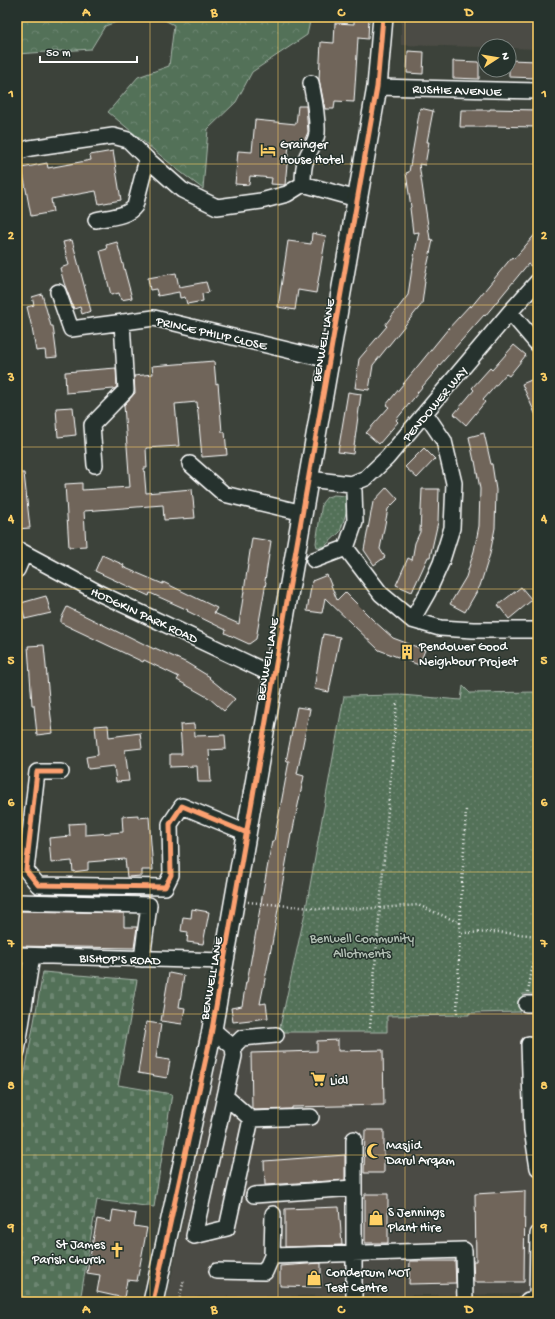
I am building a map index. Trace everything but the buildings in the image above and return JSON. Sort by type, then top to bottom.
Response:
[{"type":"main road","name":"BENWELL LANE","points":[[153,1302],[212,1030],[377,87],[383,17]]},
{"type":"main road","points":[[529,1302],[538,1302]]},
{"type":"street","points":[[303,184],[306,158],[313,146],[317,134],[312,83]]},
{"type":"street","name":"RUSHIE AVENUE","points":[[377,87],[538,91]]},
{"type":"street","points":[[17,152],[30,148],[113,136],[128,140],[146,159],[182,190],[217,207],[261,201],[287,194],[303,184],[357,199]]},
{"type":"street","points":[[96,220],[125,214],[135,206],[146,159]]},
{"type":"street","name":"PENDOWER WAY","points":[[309,479],[351,484],[366,478],[387,458],[538,281]]},
{"type":"street","name":"PRINCE PHILIP CLOSE","points":[[58,292],[71,329],[154,318],[330,360]]},
{"type":"street","points":[[510,312],[538,345]]},
{"type":"street","points":[[95,465],[92,425],[126,390],[122,322]]},
{"type":"street","points":[[412,620],[428,592],[441,564],[452,528],[454,484],[444,441],[425,413]]},
{"type":"street","points":[[190,464],[224,494],[303,513]]},
{"type":"street","points":[[346,548],[355,522],[354,491]]},
{"type":"street","points":[[346,548],[380,594],[412,620],[440,628],[473,630],[538,630]]},
{"type":"street","points":[[314,560],[346,548]]},
{"type":"street","points":[[17,570],[21,552]]},
{"type":"street","name":"HODGKIN PARK ROAD","points":[[21,552],[101,594],[275,676]]},
{"type":"street","points":[[61,772],[37,772],[26,870],[38,885],[165,887],[171,876],[170,824],[182,806],[247,833]]},
{"type":"street","points":[[17,902],[149,905],[142,959]]},
{"type":"street","points":[[17,1051],[24,956]]},
{"type":"street","name":"BISHOP'S ROAD","points":[[24,956],[224,961]]},
{"type":"street","points":[[212,1030],[233,1047],[234,1056],[194,1236],[227,1228],[251,1119]]},
{"type":"street","points":[[233,1047],[242,1038],[276,1035]]},
{"type":"street","points":[[529,1044],[532,1130],[538,1168]]},
{"type":"street","points":[[225,1096],[251,1119],[311,1117]]},
{"type":"street","points":[[354,1139],[354,1302]]},
{"type":"street","points":[[254,1195],[354,1188]]},
{"type":"street","points":[[217,1271],[265,1272],[272,1256],[273,1214]]},
{"type":"street","points":[[538,1234],[538,1302]]},
{"type":"street","points":[[272,1256],[464,1250],[465,1302]]},
{"type":"path","points":[[370,1028],[379,908],[398,701]]},
{"type":"path","points":[[457,1013],[466,810]]},
{"type":"path","points":[[235,901],[322,909],[379,908],[418,905],[460,923]]},
{"type":"path","points":[[460,933],[498,932],[538,935],[532,1004]]},
{"type":"path","points":[[179,1302],[184,1279]]},
{"type":"shaded area","points":[[401,17],[538,17],[538,49],[517,48],[517,38],[477,38],[477,47],[401,45]]},
{"type":"shaded area","points":[[538,1011],[538,1294],[167,1297],[224,1026],[266,1032],[386,1032],[387,1016],[468,1015],[469,1013]]},
{"type":"green space","points":[[17,17],[131,17],[105,26],[91,49],[17,54]]},
{"type":"green space","points":[[159,17],[311,17],[307,35],[252,72],[236,102],[208,129],[203,189],[108,112],[138,77],[169,66],[174,25]]},
{"type":"green space","points":[[334,495],[346,496],[347,510],[340,532],[324,547],[317,547],[316,543],[322,503],[327,497]]},
{"type":"green space","name":"Benwell Community Allotments","points":[[463,686],[470,693],[538,692],[538,994],[523,994],[520,1012],[469,1013],[469,1015],[387,1016],[387,1032],[279,1032],[306,908],[344,696],[401,695],[461,700]]},
{"type":"green space","points":[[43,972],[137,980],[118,1085],[172,1094],[154,1207],[97,1200],[80,1301],[50,1302],[20,1296],[17,1294],[17,1117]]},
{"type":"cycle path","points":[[153,1302],[211,1035],[377,87],[383,17]]},
{"type":"cycle path","points":[[61,772],[37,772],[26,870],[38,885],[165,887],[171,875],[170,824],[182,806],[247,833]]},
{"type":"place","name":"Grainger House Hotel","points":[[268,150]]},
{"type":"place","name":"Pendower Good Neighbour Project","points":[[407,652]]},
{"type":"place","name":"Lidl","points":[[318,1079]]},
{"type":"place","name":"Masjid Darul Arqam","points":[[374,1151]]},
{"type":"place","name":"S Jennings Plant Hire","points":[[376,1218]]},
{"type":"place","name":"St James Parish Church","points":[[117,1250]]},
{"type":"place","name":"Condercum MOT Test Centre","points":[[314,1278]]}]
